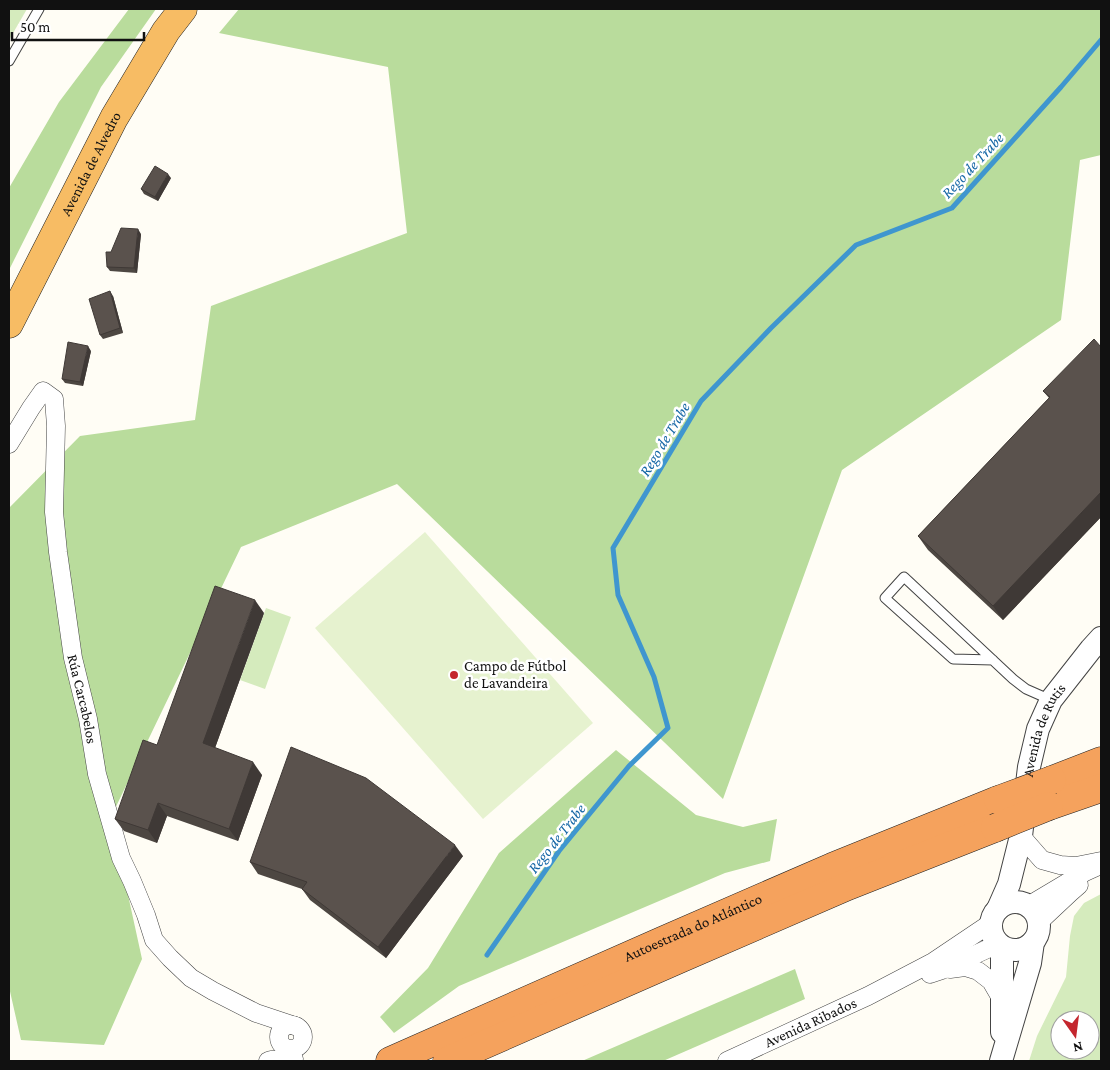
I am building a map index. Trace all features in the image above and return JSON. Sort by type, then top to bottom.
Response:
[{"type":"highway","name":"Avenida de Alvedro","points":[[9,324],[114,118],[166,31],[183,9]]},
{"type":"highway","points":[[1051,793],[1101,761]]},
{"type":"highway","points":[[1051,793],[1101,788]]},
{"type":"highway","name":"Autoestrada do Atlántico","points":[[390,1061],[823,871],[998,800],[1051,793]]},
{"type":"highway","name":"Autoestrada do Atlántico","points":[[447,1061],[840,890],[995,828],[1051,793]]},
{"type":"street","name":"Rúa Carcabelos","points":[[9,444],[42,391],[54,399],[56,426],[54,512],[73,658],[88,719],[97,774],[112,830],[121,858],[146,915],[154,940],[192,978],[256,1013],[299,1028],[302,1031],[303,1040],[290,1052],[256,1013]]},
{"type":"street","name":"Avenida de Rutis","points":[[1002,1058],[1002,1000],[997,931],[1022,836],[1029,767],[1038,729],[1051,700],[1101,638]]},
{"type":"street","name":"Avenida de Rutis","points":[[1002,1058],[1030,963],[1032,919],[1022,836]]},
{"type":"street","points":[[1022,836],[1042,860],[1051,863],[1076,866],[1101,862]]},
{"type":"street","points":[[1032,919],[1019,902],[1011,902],[1004,905],[997,931],[1013,951],[1029,946],[1032,919],[1085,872],[1101,862]]},
{"type":"street","points":[[1032,919],[1101,869]]},
{"type":"street","name":"Avenida Ribados","points":[[868,996],[942,970],[997,931]]},
{"type":"street","name":"Avenida Ribados","points":[[728,1061],[868,996],[997,931]]},
{"type":"street","points":[[942,970],[965,966],[978,971],[991,980],[1002,1000]]},
{"type":"street","points":[[268,1061],[290,1052]]},
{"type":"lane","points":[[9,61],[39,9]]},
{"type":"lane","points":[[993,660],[953,659],[886,598],[904,577],[993,660],[1013,679],[1026,689],[1051,700]]},
{"type":"green space","points":[[9,9],[27,9],[9,40]]},
{"type":"green space","points":[[129,9],[156,9],[101,87],[9,270],[9,188],[59,102]]},
{"type":"green space","points":[[239,9],[1101,9],[1101,155],[1080,160],[1061,320],[842,470],[723,799],[397,484],[241,547],[111,817],[142,959],[104,1045],[21,1040],[9,987],[9,508],[80,436],[195,420],[211,306],[407,233],[388,67],[219,33]]},
{"type":"green space","name":"Campo de Fútbol de Lavandeira","points":[[425,532],[593,723],[483,819],[315,628]]},
{"type":"green space","points":[[266,608],[291,617],[265,689],[240,680]]},
{"type":"green space","points":[[616,750],[696,815],[743,827],[777,819],[770,861],[725,873],[459,986],[394,1033],[380,1017],[428,968],[499,853]]},
{"type":"green space","points":[[1101,894],[1101,1061],[1029,1061],[1037,1036],[1066,977],[1074,916],[1084,903]]},
{"type":"green space","points":[[795,969],[805,999],[663,1061],[582,1061]]},
{"type":"building","points":[[155,166],[168,174],[155,197],[141,189]]},
{"type":"building","points":[[121,228],[138,229],[134,268],[107,267],[106,252],[111,252]]},
{"type":"building","points":[[110,291],[120,328],[100,335],[89,299]]},
{"type":"building","points":[[1094,339],[1101,347],[1101,492],[993,606],[918,536],[1050,397],[1043,391]]},
{"type":"building","points":[[68,342],[88,346],[80,382],[62,379]]},
{"type":"building","points":[[215,586],[255,600],[203,743],[253,762],[229,829],[158,803],[148,830],[115,819],[143,740],[157,745]]},
{"type":"building","points":[[291,747],[366,778],[455,845],[378,947],[302,889],[307,882],[250,862]]},
{"type":"waterway","name":"Rego de Trabe","points":[[487,955],[559,851],[629,766],[668,728],[654,677],[618,595],[613,548],[701,401],[771,328],[856,245],[952,208],[1101,40]]},
{"type":"place","name":"Campo de Fútbol de Lavandeira","points":[[454,675]]}]
